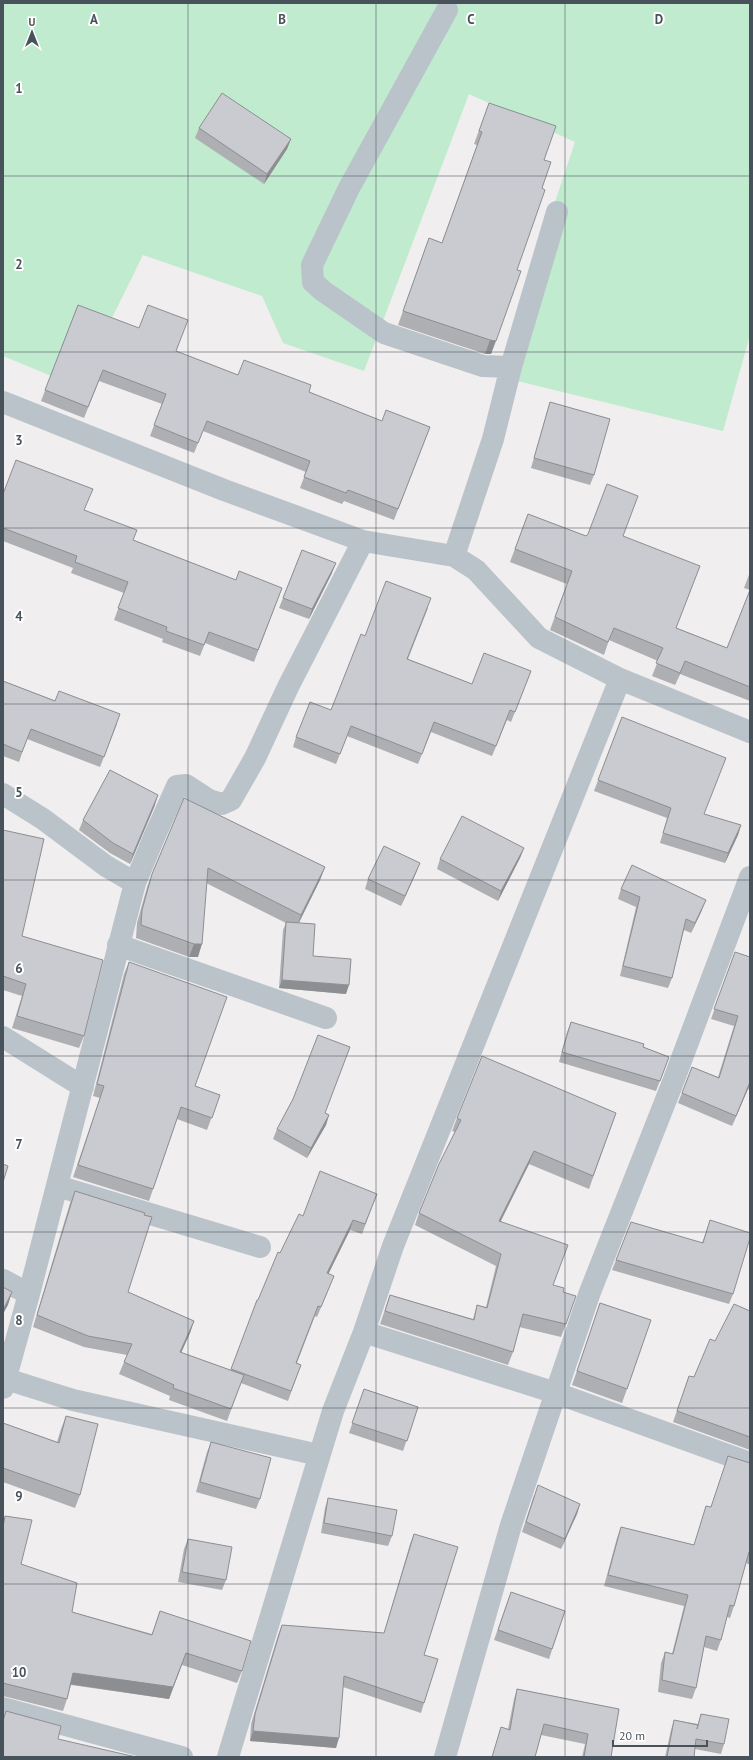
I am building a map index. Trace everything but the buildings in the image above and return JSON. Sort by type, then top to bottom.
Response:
[{"type":"street","points":[[447,10],[349,188],[312,265],[313,282],[323,291],[384,333],[483,366],[510,367]]},
{"type":"street","points":[[454,556],[493,440],[510,367],[557,212]]},
{"type":"street","points":[[3,402],[224,490],[363,542],[454,556],[476,570],[539,638],[620,679],[750,732]]},
{"type":"street","points":[[319,1455],[4,1384],[29,1294],[135,883],[155,835],[177,786],[186,785],[209,800],[222,804],[231,800],[255,758],[288,687],[363,542]]},
{"type":"street","points":[[228,1757],[333,1411],[364,1332],[393,1246],[620,679]]},
{"type":"street","points":[[3,794],[43,819],[106,866],[135,883]]},
{"type":"street","points":[[445,1757],[510,1525],[590,1292],[673,1082],[750,877]]},
{"type":"street","points":[[118,945],[326,1018]]},
{"type":"street","points":[[3,1037],[83,1087]]},
{"type":"street","points":[[57,1186],[260,1247]]},
{"type":"street","points":[[3,1280],[29,1294]]},
{"type":"street","points":[[364,1332],[556,1393],[750,1463]]},
{"type":"street","points":[[3,1708],[182,1757]]},
{"type":"green space","points":[[3,3],[750,3],[750,335],[723,431],[497,376],[575,142],[469,94],[364,371],[283,343],[262,296],[143,255],[78,387],[3,356]]}]
